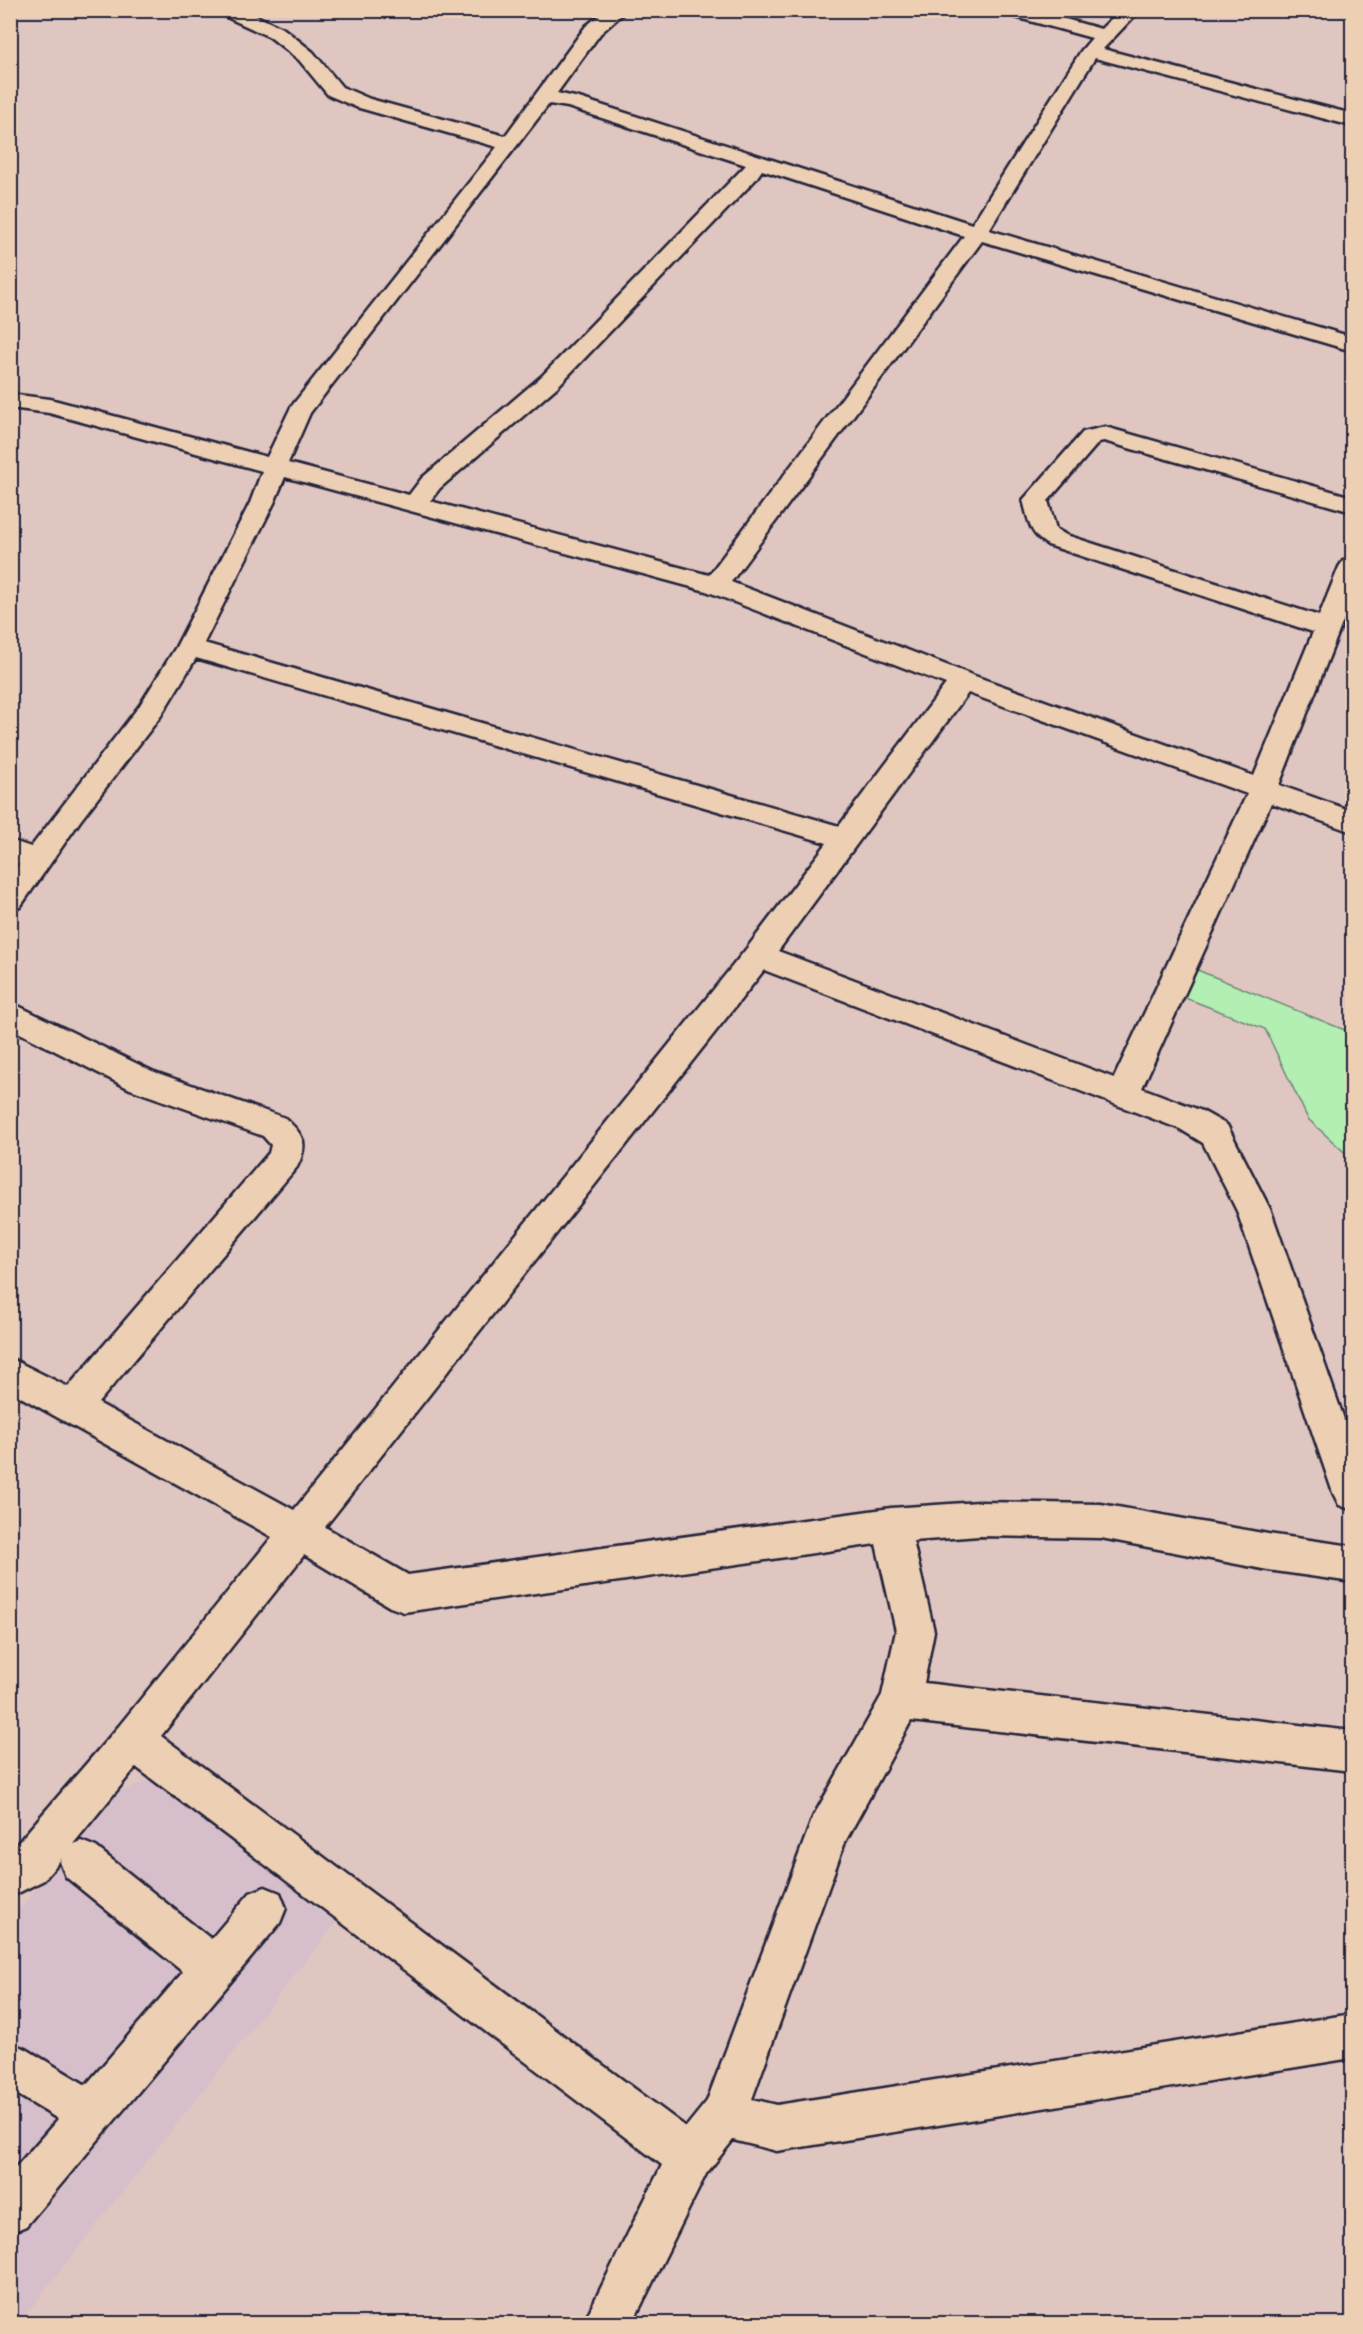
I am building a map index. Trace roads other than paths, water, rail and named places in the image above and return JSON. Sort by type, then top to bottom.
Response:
[{"type":"street","points":[[226,10],[277,33],[306,57],[335,91],[363,104],[510,144]]},
{"type":"street","points":[[10,899],[70,814],[150,711],[189,647],[262,503],[275,465],[299,412],[510,144],[593,30],[618,10]]},
{"type":"street","points":[[1010,10],[1098,44],[1353,120]]},
{"type":"street","points":[[715,585],[977,233],[1098,44],[1131,10]]},
{"type":"street","points":[[545,97],[572,102],[977,233],[1353,344]]},
{"type":"street","points":[[415,503],[431,483],[550,381],[748,176],[757,163]]},
{"type":"street","points":[[10,400],[50,406],[275,465],[715,585],[963,681],[1353,822]]},
{"type":"street","points":[[1328,628],[1057,540],[1045,533],[1035,500],[1091,437],[1105,434],[1353,505]]},
{"type":"street","points":[[1123,1094],[1263,790],[1353,567]]},
{"type":"street","points":[[189,647],[846,838]]},
{"type":"street","points":[[10,1876],[28,1865],[133,1740],[299,1532],[758,956],[963,681]]},
{"type":"street","points":[[10,850],[38,860]]},
{"type":"street","points":[[758,956],[1191,1120],[1215,1134],[1254,1211],[1353,1493]]},
{"type":"street","points":[[10,1014],[141,1080],[274,1127],[288,1141],[285,1158],[72,1408]]},
{"type":"street","points":[[10,1373],[299,1532],[404,1594],[891,1525],[979,1519],[1101,1521],[1268,1552],[1353,1564]]},
{"type":"street","points":[[611,2322],[690,2158],[724,2115],[828,1832],[901,1700],[915,1631],[891,1525]]},
{"type":"street","points":[[901,1700],[1353,1751]]},
{"type":"street","points":[[133,1740],[690,2158]]},
{"type":"street","points":[[81,1862],[214,1969]]},
{"type":"street","points":[[10,2210],[265,1908]]},
{"type":"street","points":[[724,2115],[777,2128],[1353,2036]]},
{"type":"street","points":[[10,2065],[92,2114]]}]
